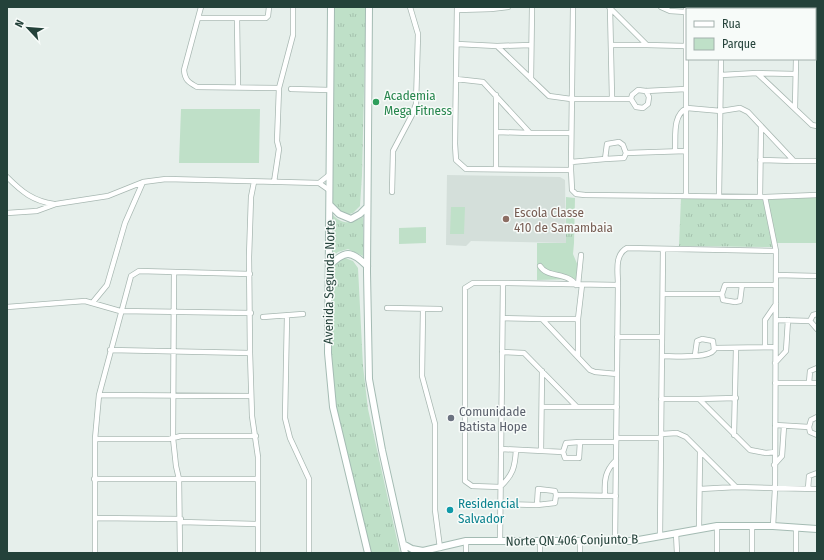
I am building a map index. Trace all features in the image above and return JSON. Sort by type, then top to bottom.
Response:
[{"type":"main road","name":"Avenida Segunda Norte","points":[[331,7],[328,353],[333,407],[368,553]]},
{"type":"main road","points":[[369,7],[367,331],[371,392],[382,450],[405,553]]},
{"type":"main road","points":[[330,205],[339,214],[351,219],[360,214],[367,207]]},
{"type":"main road","points":[[329,266],[340,255],[347,253],[353,254],[367,266]]},
{"type":"main road","name":"Norte QN 406 Conjunto B","points":[[403,544],[422,552],[466,541],[633,541],[717,526],[773,526],[817,529]]},
{"type":"street","points":[[200,7],[184,70],[185,78],[189,83],[197,87],[279,88]]},
{"type":"street","points":[[198,18],[266,18],[268,16],[269,7]]},
{"type":"street","points":[[274,182],[278,149],[279,88],[293,35],[293,7]]},
{"type":"street","points":[[392,192],[391,165],[393,151],[412,115],[417,97],[418,34],[410,7]]},
{"type":"street","points":[[508,7],[457,9],[456,160],[466,169],[571,170]]},
{"type":"street","points":[[531,79],[532,7]]},
{"type":"street","points":[[573,7],[570,133],[571,187],[576,194],[765,197],[817,195]]},
{"type":"street","points":[[609,7],[612,98]]},
{"type":"street","points":[[609,7],[646,45]]},
{"type":"street","points":[[661,7],[670,11],[686,9],[686,196]]},
{"type":"street","points":[[238,19],[238,87]]},
{"type":"street","points":[[457,44],[497,46],[531,45]]},
{"type":"street","points":[[611,45],[686,46]]},
{"type":"street","points":[[497,46],[549,96],[571,99],[631,99]]},
{"type":"street","points":[[719,196],[721,60]]},
{"type":"street","points":[[795,108],[796,60]]},
{"type":"street","points":[[721,75],[757,73],[796,74]]},
{"type":"street","points":[[757,73],[812,125],[817,126]]},
{"type":"street","points":[[456,79],[481,81],[496,95],[530,133]]},
{"type":"street","points":[[291,89],[330,90]]},
{"type":"street","points":[[631,99],[634,92],[642,90],[686,89]]},
{"type":"street","points":[[631,99],[636,107],[646,106],[649,100],[646,91]]},
{"type":"street","points":[[496,95],[496,169]]},
{"type":"street","points":[[675,150],[677,120],[681,112],[687,108],[721,111],[740,108],[744,110],[794,161]]},
{"type":"street","points":[[760,196],[761,127]]},
{"type":"street","points":[[497,132],[570,133]]},
{"type":"street","points":[[605,160],[606,145],[608,144],[621,143],[626,153]]},
{"type":"street","points":[[626,153],[675,150],[686,151]]},
{"type":"street","points":[[571,162],[622,159],[626,153]]},
{"type":"street","points":[[760,160],[817,161]]},
{"type":"street","points":[[319,183],[330,176]]},
{"type":"street","points":[[7,177],[22,193],[32,199],[56,204]]},
{"type":"street","points":[[7,213],[37,211],[56,204],[108,196],[143,182],[166,179],[319,183],[329,190]]},
{"type":"street","points":[[92,302],[106,285],[125,223],[143,182]]},
{"type":"street","points":[[254,182],[251,197],[250,353],[251,396],[256,436],[258,479],[258,553]]},
{"type":"street","points":[[765,197],[776,251],[776,425],[773,526]]},
{"type":"street","points":[[615,542],[618,259],[622,252],[627,248],[776,251]]},
{"type":"street","points":[[660,536],[663,249]]},
{"type":"street","points":[[578,356],[580,255]]},
{"type":"street","points":[[540,266],[543,270],[570,279],[579,285]]},
{"type":"street","points":[[95,553],[95,439],[99,395],[130,276],[139,271],[250,274]]},
{"type":"street","points":[[174,273],[172,396],[173,438],[176,466],[180,479],[180,553]]},
{"type":"street","points":[[776,275],[817,276]]},
{"type":"street","points":[[516,450],[513,474],[500,487],[472,486],[467,484],[463,478],[465,288],[473,283],[618,285]]},
{"type":"street","points":[[500,541],[503,283]]},
{"type":"street","points":[[742,285],[741,299],[738,302],[725,301],[722,294],[726,285],[742,285],[776,285]]},
{"type":"street","points":[[663,294],[722,294]]},
{"type":"street","points":[[7,307],[77,301],[92,302],[120,311],[251,313]]},
{"type":"street","points":[[765,347],[765,320],[776,304]]},
{"type":"street","points":[[387,308],[440,309]]},
{"type":"street","points":[[423,309],[422,376],[435,424],[435,510],[440,548]]},
{"type":"street","points":[[264,317],[303,314]]},
{"type":"street","points":[[810,321],[813,315],[817,314]]},
{"type":"street","points":[[287,316],[285,418],[290,438],[309,479],[310,553]]},
{"type":"street","points":[[503,318],[578,319]]},
{"type":"street","points":[[542,319],[592,371],[617,374]]},
{"type":"street","points":[[776,320],[810,321],[817,329]]},
{"type":"street","points":[[775,363],[786,351],[788,320]]},
{"type":"street","points":[[617,337],[662,338]]},
{"type":"street","points":[[662,356],[695,355],[710,354],[715,348],[714,342],[711,339],[699,340],[696,343],[695,355]]},
{"type":"street","points":[[715,348],[775,346]]},
{"type":"street","points":[[734,435],[736,348]]},
{"type":"street","points":[[110,350],[250,353]]},
{"type":"street","points":[[502,352],[524,353],[533,360],[577,407]]},
{"type":"street","points":[[809,383],[810,371],[817,368]]},
{"type":"street","points":[[541,451],[542,371]]},
{"type":"street","points":[[775,383],[817,383]]},
{"type":"street","points":[[99,395],[251,396]]},
{"type":"street","points":[[661,399],[736,398]]},
{"type":"street","points":[[699,399],[750,450],[766,453],[775,452]]},
{"type":"street","points":[[542,407],[616,407]]},
{"type":"street","points":[[817,417],[811,420],[809,426],[812,434],[817,435]]},
{"type":"street","points":[[776,425],[809,426]]},
{"type":"street","points":[[774,465],[782,456],[784,426]]},
{"type":"street","points":[[580,442],[580,454],[578,459],[566,459],[563,452],[566,443],[680,434],[736,487]]},
{"type":"street","points":[[95,439],[173,438],[181,436],[256,436]]},
{"type":"street","points":[[501,449],[563,452]]},
{"type":"street","points":[[699,529],[700,452]]},
{"type":"street","points":[[605,496],[605,476],[608,468],[616,460]]},
{"type":"street","points":[[808,488],[809,476],[817,473]]},
{"type":"street","points":[[94,479],[258,479]]},
{"type":"street","points":[[700,489],[736,487],[817,489]]},
{"type":"street","points":[[500,504],[537,504],[555,503],[556,495],[553,490],[538,489],[537,504]]},
{"type":"street","points":[[556,495],[616,496]]},
{"type":"street","points":[[96,518],[258,524]]},
{"type":"street","points":[[717,526],[717,553]]},
{"type":"street","points":[[752,526],[752,553]]},
{"type":"street","points":[[796,528],[796,553]]},
{"type":"street","points":[[676,533],[677,553]]},
{"type":"street","points":[[466,541],[466,553]]},
{"type":"street","points":[[540,542],[540,553]]},
{"type":"street","points":[[580,542],[580,553]]},
{"type":"shaded area","name":"Escola Classe 410 de Samambaia","points":[[447,175],[560,177],[565,180],[566,243],[471,241],[466,246],[446,245]]},
{"type":"green space","points":[[333,7],[366,7],[360,206],[353,213],[346,215],[339,213],[332,204]]},
{"type":"green space","points":[[181,109],[260,109],[259,163],[179,163]]},
{"type":"green space","points":[[566,197],[575,198],[574,243],[566,243]]},
{"type":"green space","points":[[681,197],[764,197],[773,247],[679,246]]},
{"type":"green space","points":[[767,197],[817,197],[817,243],[776,243]]},
{"type":"green space","points":[[451,207],[465,207],[464,234],[450,234]]},
{"type":"green space","points":[[332,214],[343,222],[351,222],[363,217],[363,256],[348,249],[338,252],[332,257]]},
{"type":"green space","points":[[426,227],[426,243],[399,244],[399,228]]},
{"type":"green space","points":[[537,243],[574,243],[573,254],[578,266],[576,279],[537,280]]},
{"type":"green space","points":[[345,258],[353,261],[358,268],[363,366],[368,409],[400,553],[370,553],[334,407],[330,352],[334,268],[337,262]]},
{"type":"place","name":"Academia Mega Fitness","points":[[376,102]]},
{"type":"place","name":"Escola Classe 410 de Samambaia","points":[[506,219]]},
{"type":"place","name":"Comunidade Batista Hope","points":[[451,418]]},
{"type":"place","name":"Residencial Salvador","points":[[450,510]]}]
